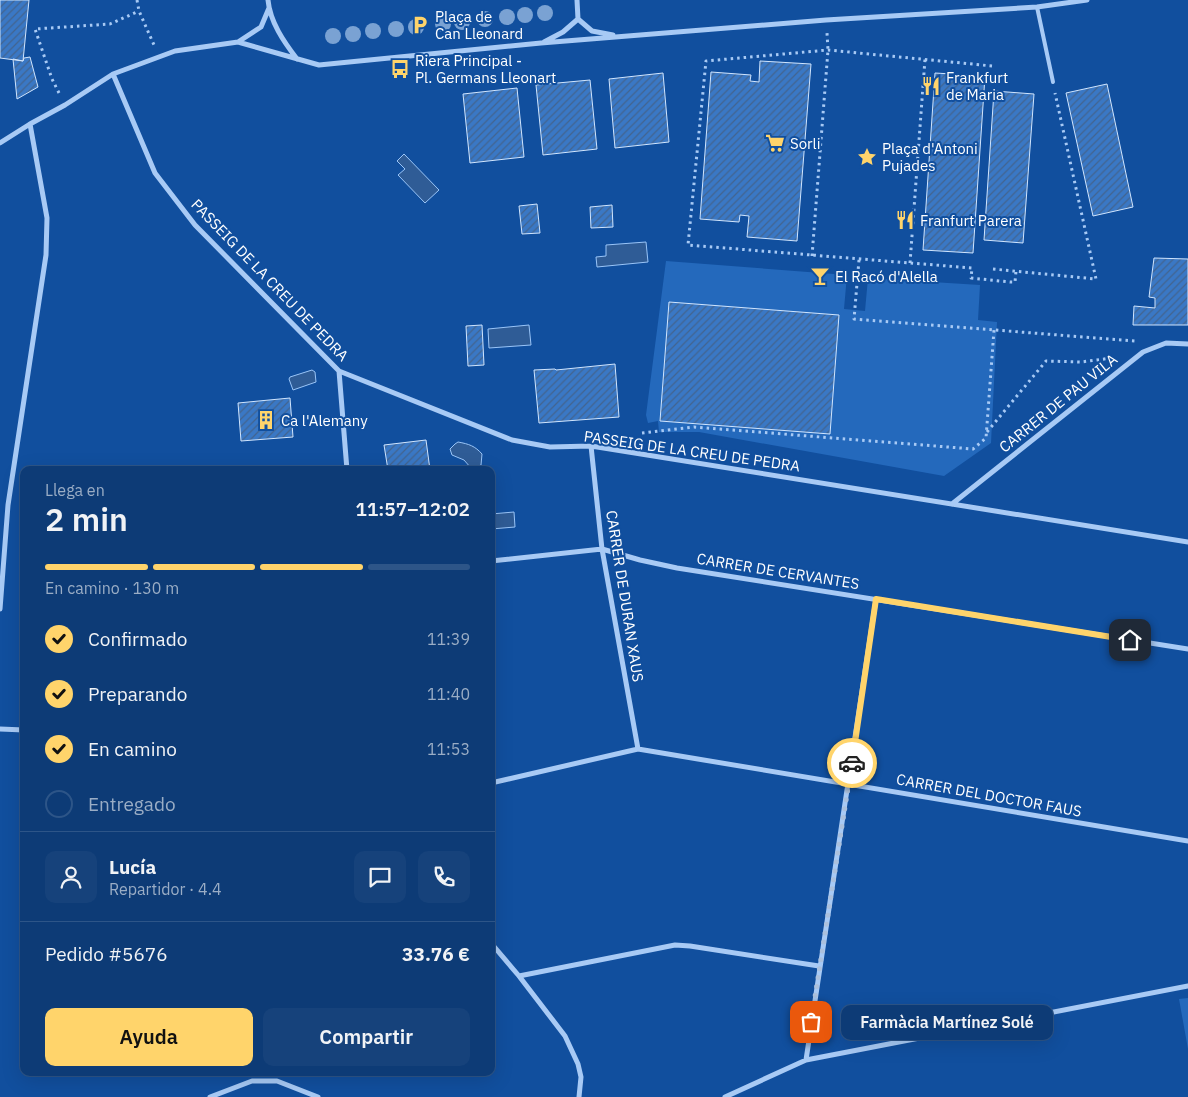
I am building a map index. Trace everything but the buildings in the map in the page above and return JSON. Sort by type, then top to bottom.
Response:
[{"type":"street","points":[[0,143],[113,74],[175,51],[238,42],[261,27],[268,8],[268,0]]},
{"type":"street","points":[[577,0],[578,19],[592,32],[621,37]]},
{"type":"street","points":[[238,42],[319,65],[541,43],[826,20],[1037,7],[1087,0]]},
{"type":"street","points":[[268,8],[280,36],[297,60]]},
{"type":"street","points":[[541,43],[562,32],[578,19]]},
{"type":"street","name":"PASSEIG DE LA CREU DE PEDRA","points":[[113,74],[155,173],[183,210],[195,225],[339,371],[512,440],[550,447],[590,446],[1188,542]]},
{"type":"street","points":[[0,609],[8,505],[46,255],[47,218],[30,124]]},
{"type":"street","name":"CARRER DE PAU VILA","points":[[952,504],[1143,352],[1166,343],[1188,344]]},
{"type":"street","points":[[339,371],[347,466]]},
{"type":"street","name":"CARRER DE DURAN XAUS","points":[[590,446],[602,549],[638,750]]},
{"type":"street","points":[[495,561],[602,549]]},
{"type":"street","name":"CARRER DE CERVANTES","points":[[602,549],[677,568],[1188,650]]},
{"type":"street","points":[[806,1060],[876,599]]},
{"type":"street","points":[[0,729],[20,730]]},
{"type":"street","name":"CARRER DEL DOCTOR FAUS","points":[[495,782],[638,750],[1188,841]]},
{"type":"street","points":[[519,976],[675,945],[819,966]]},
{"type":"street","points":[[495,948],[565,1036],[573,1051],[581,1077],[579,1097]]},
{"type":"street","points":[[725,1097],[806,1060],[1188,986]]},
{"type":"street","points":[[210,1097],[252,1081],[277,1081],[318,1097]]},
{"type":"lane","points":[[1037,7],[1053,82]]},
{"type":"path","points":[[137,0],[139,11],[160,57]]},
{"type":"path","points":[[64,105],[52,80],[35,29],[110,24],[139,11]]},
{"type":"path","points":[[812,256],[828,50],[826,20]]},
{"type":"path","points":[[992,66],[828,50],[706,61],[688,245],[972,268],[972,278],[1010,282],[1015,282],[1016,271]]},
{"type":"path","points":[[910,264],[925,60]]},
{"type":"path","points":[[993,269],[1096,279],[1053,82]]},
{"type":"path","points":[[860,260],[854,319],[1139,341]]},
{"type":"path","points":[[642,433],[694,427],[973,449],[986,438],[994,330]]},
{"type":"path","points":[[987,432],[1046,362],[1081,362],[1118,357]]},
{"type":"shaded area","points":[[404,154],[439,190],[425,203],[398,175],[405,169],[397,161]]},
{"type":"shaded area","points":[[646,242],[648,262],[597,267],[596,257],[606,256],[606,245]]},
{"type":"shaded area","points":[[666,261],[847,275],[844,309],[865,311],[868,278],[980,285],[978,320],[997,322],[991,443],[944,476],[699,432],[659,432],[658,421],[648,423],[646,415]]},
{"type":"shaded area","points":[[529,325],[531,345],[489,348],[488,329]]},
{"type":"shaded area","points":[[312,370],[315,372],[316,382],[293,390],[290,377]]},
{"type":"shaded area","points":[[458,442],[472,446],[479,451],[482,454],[481,465],[469,466],[464,460],[452,455],[450,449]]},
{"type":"shaded area","points":[[514,512],[515,527],[495,529],[495,514]]},
{"type":"shaded area","points":[[1188,998],[1188,1049],[1179,999]]},
{"type":"way so far","points":[[811,1022],[852,763]]},
{"type":"place","name":"Plaça de Can Lleonard","points":[[420,25]]},
{"type":"place","name":"Riera Principal - Pl. Germans Lleonart","points":[[400,69]]},
{"type":"place","name":"Frankfurt de Maria","points":[[931,86]]},
{"type":"place","name":"Sorli","points":[[775,143]]},
{"type":"place","name":"Plaça d'Antoni Pujades","points":[[867,157]]},
{"type":"place","name":"Franfurt Parera","points":[[905,220]]},
{"type":"place","name":"El Racó d'Alella","points":[[820,276]]},
{"type":"place","name":"Ca l'Alemany","points":[[266,420]]},
{"type":"place","name":"Farmàcia Martínez Solé","points":[[811,1022]]},
{"type":"route","points":[[852,763],[876,599],[1130,640]]}]
